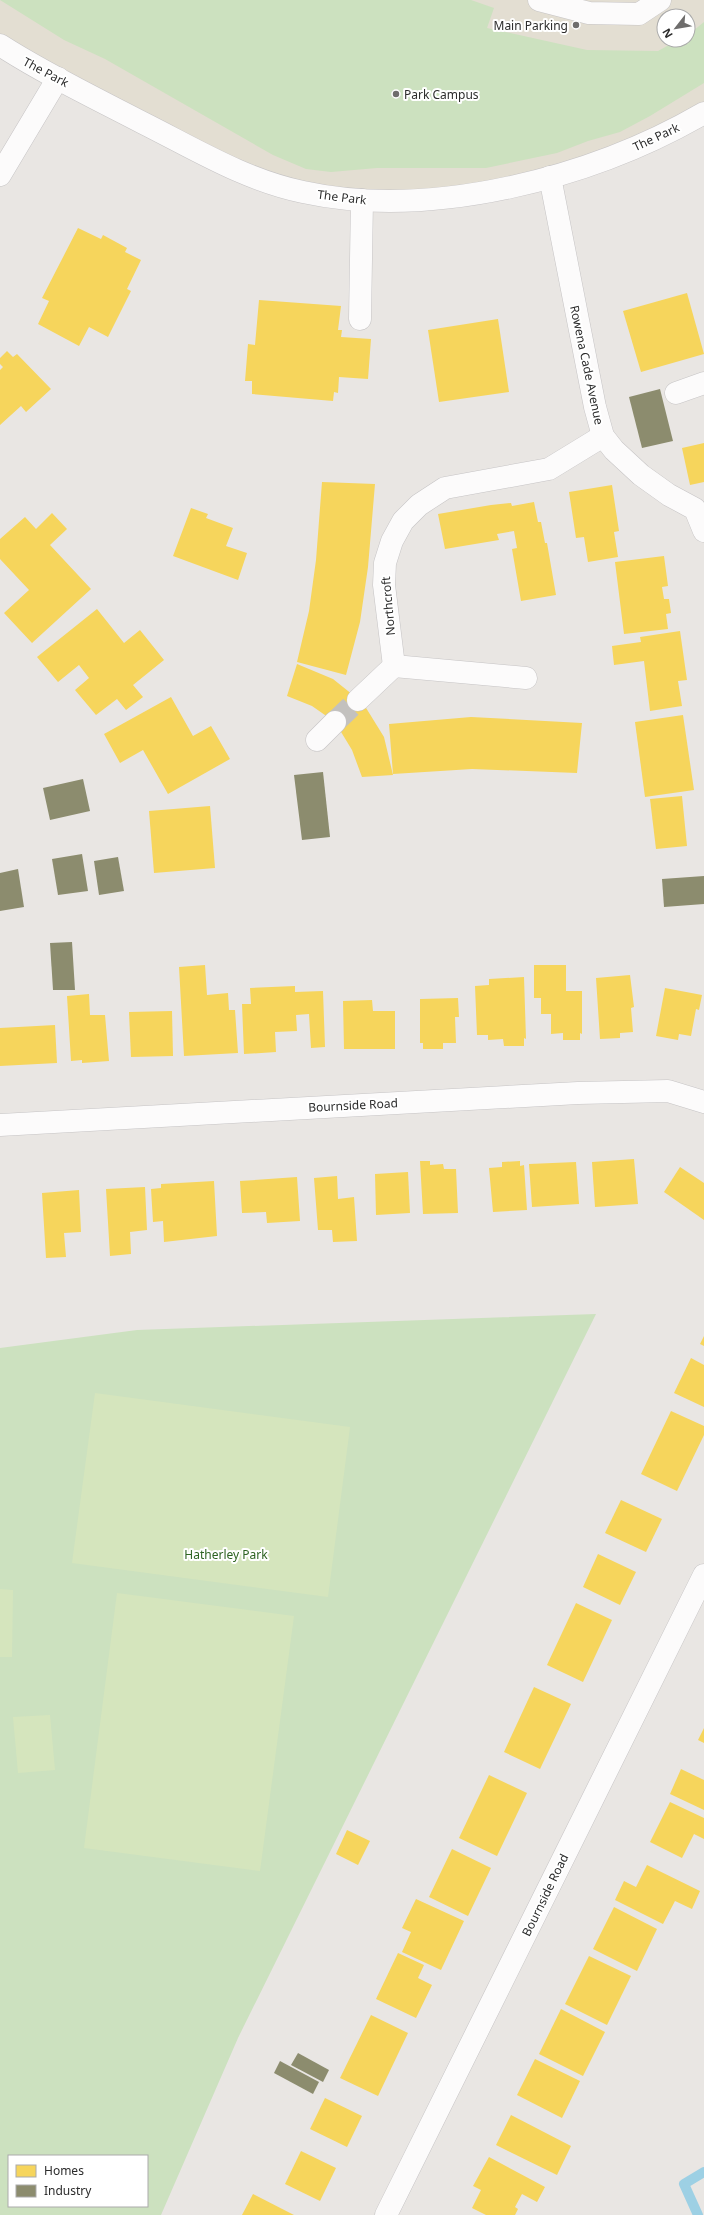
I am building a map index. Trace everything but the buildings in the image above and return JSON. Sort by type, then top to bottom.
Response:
[{"type":"street","points":[[540,0],[589,13],[639,14],[660,0]]},
{"type":"street","name":"The Park","points":[[0,45],[58,78],[243,174],[302,192],[362,200],[401,202],[452,197],[550,177],[605,159],[658,137],[704,113]]},
{"type":"street","points":[[0,175],[58,78]]},
{"type":"street","name":"Rowena Cade Avenue","points":[[550,177],[595,407],[604,436],[614,450],[641,475],[669,495],[695,510],[704,531]]},
{"type":"street","points":[[360,319],[362,200]]},
{"type":"street","points":[[676,393],[704,383]]},
{"type":"street","name":"Northcroft","points":[[394,666],[384,578],[385,562],[392,541],[403,521],[419,505],[445,488],[549,470],[604,436]]},
{"type":"street","points":[[358,700],[394,666],[526,678]]},
{"type":"street","points":[[317,740],[335,722]]},
{"type":"street","name":"Bournside Road","points":[[0,1125],[578,1093],[668,1091],[704,1102]]},
{"type":"street","name":"Bournside Road","points":[[386,2215],[704,1575]]},
{"type":"shaded area","name":"Park Campus","points":[[0,0],[704,0],[704,113],[483,192],[302,192],[0,45]]},
{"type":"green space","name":"Park Campus","points":[[0,0],[471,0],[494,8],[487,28],[587,50],[658,51],[663,48],[696,48],[696,28],[704,22],[704,83],[650,116],[620,132],[588,141],[557,153],[486,168],[377,168],[331,172],[306,169],[273,155],[105,59],[64,40]]},
{"type":"green space","name":"Hatherley Park","points":[[596,1314],[238,2038],[161,2215],[0,2215],[0,1348],[137,1330]]},
{"type":"green space","points":[[95,1393],[350,1427],[328,1597],[72,1563]]},
{"type":"green space","points":[[0,1589],[13,1590],[12,1657],[0,1657]]},
{"type":"green space","points":[[117,1593],[294,1616],[260,1871],[84,1848]]},
{"type":"green space","points":[[50,1715],[55,1770],[18,1773],[13,1717]]},
{"type":"waterway","points":[[698,2215],[684,2184],[704,2172]]},
{"type":"tunnel","points":[[335,722],[358,700]]},
{"type":"place","name":"Main Parking","points":[[576,25]]},
{"type":"place","name":"Park Campus","points":[[396,94]]}]
